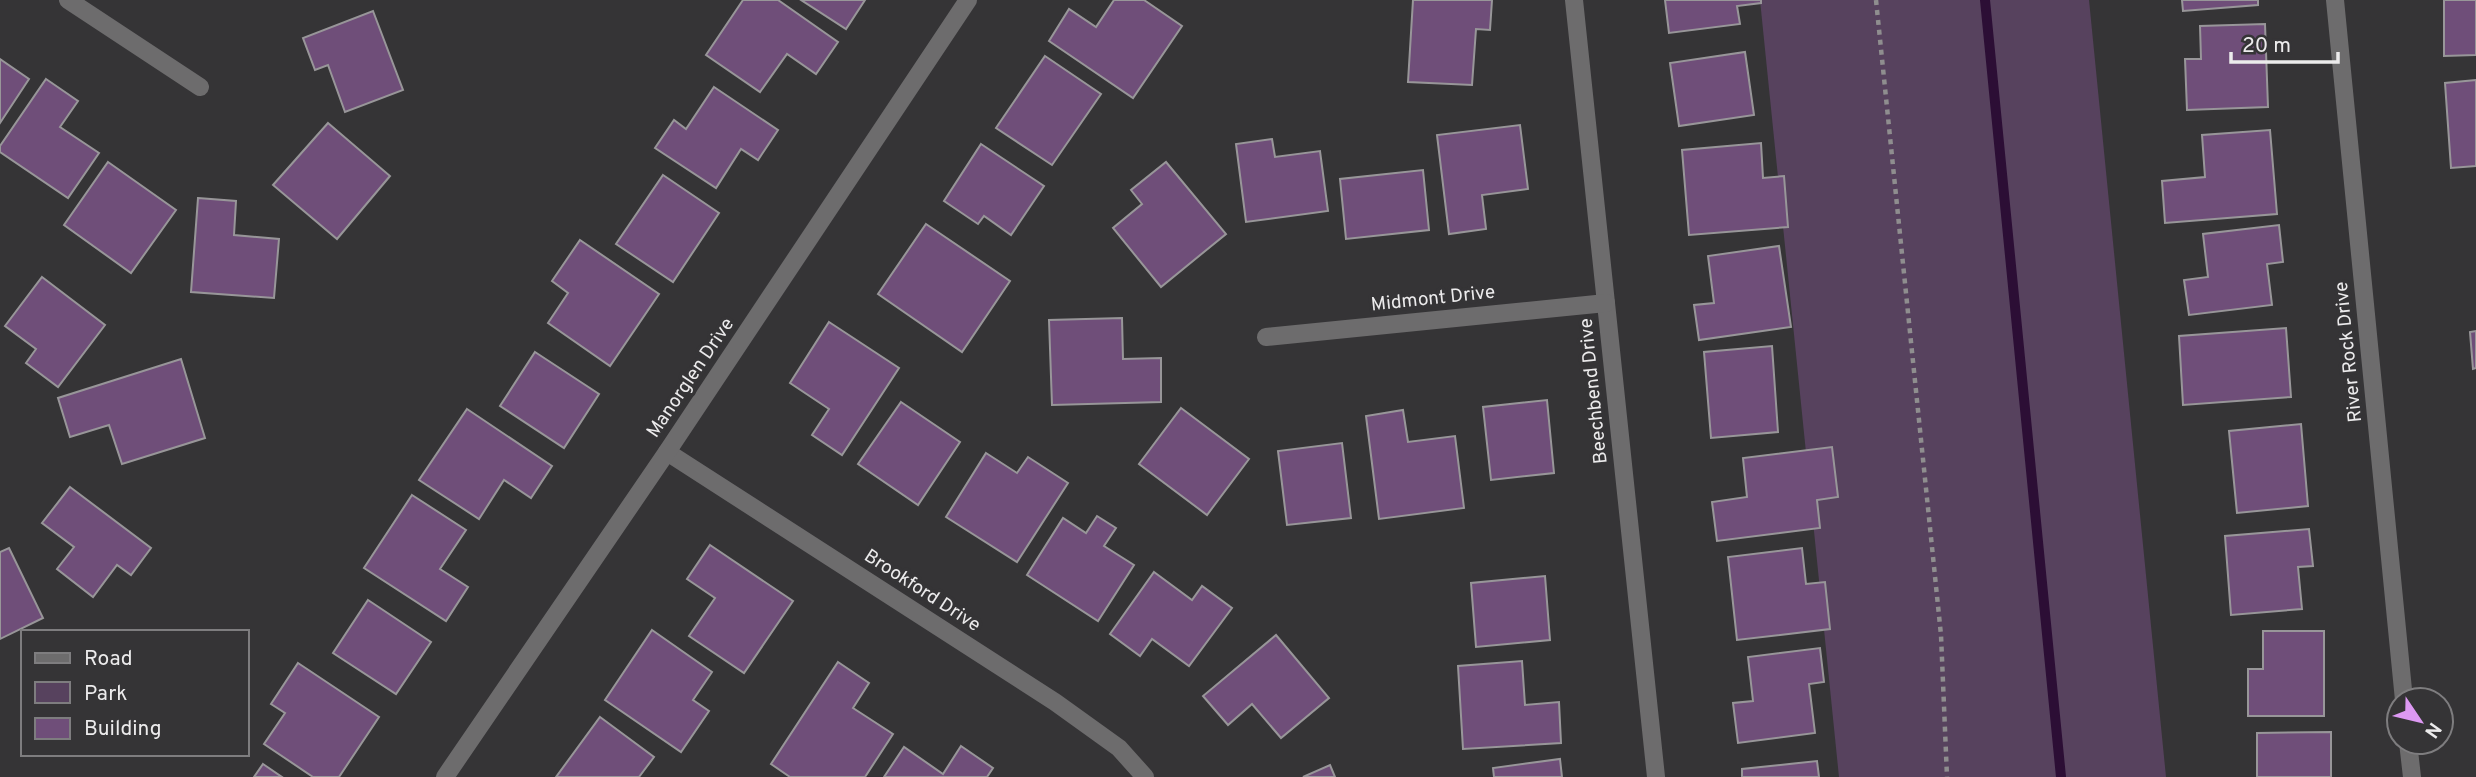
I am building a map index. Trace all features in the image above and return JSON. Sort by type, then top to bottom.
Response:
[{"type":"street","points":[[68,0],[200,88]]},
{"type":"street","name":"Manorglen Drive","points":[[445,777],[667,453],[968,0]]},
{"type":"street","name":"Beechbend Drive","points":[[1574,0],[1656,777]]},
{"type":"street","name":"River Rock Drive","points":[[2335,0],[2403,686]]},
{"type":"street","name":"Midmont Drive","points":[[1266,337],[1606,303]]},
{"type":"street","name":"Brookford Drive","points":[[667,453],[1055,702],[1119,748],[1145,777]]},
{"type":"street","points":[[2410,756],[2412,777]]},
{"type":"path","points":[[1876,0],[1941,635],[1947,777]]},
{"type":"green space","points":[[1760,0],[2089,0],[2166,777],[1839,777]]},
{"type":"building","points":[[743,0],[778,0],[838,42],[816,74],[787,54],[760,92],[706,55]]},
{"type":"building","points":[[801,0],[865,0],[846,29]]},
{"type":"building","points":[[1114,0],[1144,0],[1182,26],[1133,98],[1049,41],[1069,9],[1096,27]]},
{"type":"building","points":[[1413,0],[1492,0],[1490,30],[1476,29],[1472,85],[1408,82]]},
{"type":"building","points":[[1665,0],[1761,0],[1761,3],[1737,6],[1740,24],[1669,33]]},
{"type":"building","points":[[2182,0],[2258,0],[2258,5],[2183,11]]},
{"type":"building","points":[[2444,0],[2476,0],[2476,55],[2444,56]]},
{"type":"building","points":[[373,11],[403,90],[345,112],[328,65],[315,70],[303,38]]},
{"type":"building","points":[[2265,24],[2268,107],[2187,110],[2185,59],[2201,59],[2200,26]]},
{"type":"building","points":[[1745,52],[1754,115],[1679,126],[1670,63]]},
{"type":"building","points":[[1045,56],[1101,94],[1052,165],[996,128]]},
{"type":"building","points":[[0,59],[29,79],[0,123]]},
{"type":"building","points":[[46,79],[78,101],[60,127],[99,153],[68,198],[0,152],[0,146]]},
{"type":"building","points":[[2476,80],[2476,166],[2451,168],[2445,83]]},
{"type":"building","points":[[714,87],[778,130],[758,160],[741,149],[716,188],[655,148],[674,120],[686,129]]},
{"type":"building","points":[[328,123],[390,176],[337,239],[273,185]]},
{"type":"building","points":[[1520,125],[1528,189],[1482,195],[1486,229],[1449,234],[1437,135]]},
{"type":"building","points":[[2270,130],[2277,214],[2165,223],[2162,181],[2205,177],[2202,135]]},
{"type":"building","points":[[1272,139],[1275,157],[1320,151],[1328,211],[1246,222],[1236,144]]},
{"type":"building","points":[[1761,143],[1763,178],[1784,176],[1788,227],[1689,235],[1682,150]]},
{"type":"building","points":[[981,144],[1044,186],[1011,235],[984,216],[978,224],[944,201]]},
{"type":"building","points":[[108,162],[176,210],[131,273],[64,225]]},
{"type":"building","points":[[1166,162],[1226,234],[1161,287],[1113,228],[1142,204],[1131,190]]},
{"type":"building","points":[[1423,170],[1429,230],[1346,239],[1340,179]]},
{"type":"building","points":[[663,175],[719,213],[673,282],[616,244]]},
{"type":"building","points":[[198,198],[236,201],[234,235],[279,239],[274,298],[191,292]]},
{"type":"building","points":[[926,224],[1010,281],[962,352],[878,294]]},
{"type":"building","points":[[2279,225],[2283,262],[2267,264],[2272,305],[2189,315],[2184,280],[2208,277],[2203,234]]},
{"type":"building","points":[[580,240],[659,294],[610,366],[548,323],[568,293],[552,281]]},
{"type":"building","points":[[1779,246],[1791,327],[1699,340],[1694,305],[1714,303],[1708,256]]},
{"type":"building","points":[[42,277],[105,325],[58,387],[26,363],[36,349],[5,326]]},
{"type":"building","points":[[1122,318],[1123,359],[1161,358],[1161,402],[1052,405],[1049,320]]},
{"type":"building","points":[[829,322],[899,368],[842,455],[812,435],[829,409],[790,383]]},
{"type":"building","points":[[2286,328],[2291,397],[2183,405],[2179,336]]},
{"type":"building","points":[[2476,331],[2476,368],[2473,369],[2470,332]]},
{"type":"building","points":[[1772,346],[1778,432],[1711,438],[1704,352]]},
{"type":"building","points":[[535,352],[599,394],[564,448],[500,406]]},
{"type":"building","points":[[181,359],[205,438],[122,464],[109,425],[70,437],[58,398]]},
{"type":"building","points":[[1547,400],[1554,473],[1491,480],[1483,407]]},
{"type":"building","points":[[901,402],[960,442],[918,505],[858,464]]},
{"type":"building","points":[[1181,408],[1249,459],[1207,515],[1139,464]]},
{"type":"building","points":[[467,409],[552,466],[531,498],[504,480],[479,519],[419,480]]},
{"type":"building","points":[[1403,410],[1408,442],[1455,436],[1464,508],[1379,519],[1366,416]]},
{"type":"building","points":[[2301,424],[2308,506],[2237,513],[2229,431]]},
{"type":"building","points":[[1342,443],[1351,518],[1287,525],[1278,451]]},
{"type":"building","points":[[1832,447],[1838,497],[1817,500],[1820,528],[1717,541],[1712,502],[1747,497],[1743,458]]},
{"type":"building","points":[[986,453],[1017,473],[1028,457],[1068,483],[1017,562],[946,517]]},
{"type":"building","points":[[70,487],[151,548],[131,575],[117,565],[93,597],[57,569],[74,547],[42,523]]},
{"type":"building","points":[[412,495],[466,530],[440,569],[468,587],[446,621],[364,568]]},
{"type":"building","points":[[1097,516],[1116,528],[1104,546],[1134,565],[1098,621],[1027,575],[1063,518],[1086,533]]},
{"type":"building","points":[[2309,529],[2313,566],[2298,567],[2302,609],[2231,615],[2225,536]]},
{"type":"building","points":[[710,545],[793,601],[744,673],[689,636],[715,598],[687,579]]},
{"type":"building","points":[[9,548],[43,618],[0,639],[0,552]]},
{"type":"building","points":[[1802,548],[1806,584],[1825,582],[1830,629],[1737,640],[1728,557]]},
{"type":"building","points":[[1154,572],[1192,600],[1202,586],[1232,608],[1189,666],[1152,639],[1140,656],[1110,634]]},
{"type":"building","points":[[1545,576],[1550,640],[1476,647],[1471,583]]},
{"type":"building","points":[[368,600],[431,642],[396,694],[333,653]]},
{"type":"building","points":[[652,630],[712,672],[693,700],[709,711],[681,752],[605,700]]},
{"type":"building","points":[[2263,631],[2324,631],[2324,716],[2248,716],[2248,669],[2263,669]]},
{"type":"building","points":[[1276,635],[1329,698],[1281,738],[1252,704],[1228,725],[1203,696]]},
{"type":"building","points":[[1820,648],[1824,682],[1809,684],[1815,733],[1738,743],[1733,703],[1753,701],[1748,657]]},
{"type":"building","points":[[1522,661],[1525,705],[1559,702],[1561,743],[1463,749],[1458,666]]},
{"type":"building","points":[[838,662],[869,683],[853,708],[893,734],[865,777],[790,777],[771,764]]},
{"type":"building","points":[[298,663],[379,717],[339,777],[313,777],[264,744],[285,713],[271,704]]},
{"type":"building","points":[[600,717],[654,757],[639,777],[556,777]]},
{"type":"building","points":[[2331,732],[2331,777],[2257,777],[2257,733]]},
{"type":"building","points":[[961,746],[993,768],[987,777],[884,777],[904,747],[943,774]]},
{"type":"building","points":[[1560,759],[1562,777],[1494,777],[1493,768]]},
{"type":"building","points":[[1817,761],[1819,777],[1742,777],[1742,769]]},
{"type":"building","points":[[263,764],[282,777],[254,777]]},
{"type":"building","points":[[1330,765],[1335,777],[1303,777]]},
{"type":"waterway","points":[[1985,0],[2061,777]]}]
